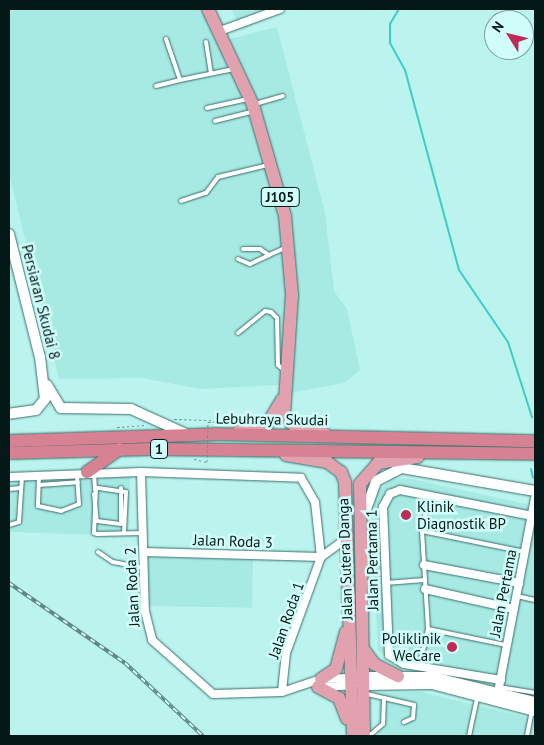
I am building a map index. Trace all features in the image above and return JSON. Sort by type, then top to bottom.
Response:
[{"type":"highway","name":"Lebuhraya Skudai","points":[[12,440],[225,434],[535,441]]},
{"type":"highway","name":"Lebuhraya Skudai","points":[[9,453],[120,449],[535,454]]},
{"type":"highway","points":[[86,472],[120,449]]},
{"type":"main road","name":"J105","points":[[208,9],[238,69],[253,105],[272,164],[290,246],[292,295],[283,398],[284,417],[290,424],[334,436]]},
{"type":"main road","name":"J105","points":[[225,434],[262,427],[277,412],[283,398]]},
{"type":"main road","name":"Jalan Sutera Danga","points":[[259,450],[336,466],[348,496],[350,612],[360,684],[364,736]]},
{"type":"main road","name":"Jalan Sutera Danga","points":[[351,736],[364,650],[360,484],[370,469],[387,460],[453,453]]},
{"type":"main road","points":[[350,612],[336,669],[316,684],[332,692],[343,703],[351,736]]},
{"type":"main road","points":[[364,650],[374,664],[398,676]]},
{"type":"street","points":[[220,31],[269,10],[280,9]]},
{"type":"street","name":"Persiaran Skudai 8","points":[[9,234],[44,377]]},
{"type":"street","points":[[9,414],[40,408],[45,399],[44,377]]},
{"type":"street","points":[[44,377],[61,408],[131,409],[186,434]]},
{"type":"street","points":[[362,538],[371,488],[394,469],[413,468],[535,491]]},
{"type":"street","points":[[9,477],[86,472],[295,475],[306,483],[315,502],[321,558]]},
{"type":"street","name":"Jalan Roda 2","points":[[141,472],[144,568],[149,635],[191,678],[213,694],[282,692],[316,684],[360,684]]},
{"type":"street","name":"Jalan Pertama 1","points":[[500,686],[420,664],[398,663],[389,655],[385,583],[385,501],[400,490],[534,517]]},
{"type":"street","name":"Jalan Pertama","points":[[500,686],[525,552],[534,517],[535,498]]},
{"type":"street","points":[[321,558],[348,538]]},
{"type":"street","name":"Jalan Roda 3","points":[[144,552],[321,558]]},
{"type":"street","name":"Jalan Roda 1","points":[[282,692],[286,653],[321,558]]},
{"type":"street","points":[[424,565],[519,583]]},
{"type":"street","points":[[425,589],[514,608]]},
{"type":"street","points":[[360,684],[398,676],[433,677],[534,708]]},
{"type":"street","points":[[360,684],[423,683],[478,692],[500,686],[534,708]]},
{"type":"lane","points":[[166,39],[180,80]]},
{"type":"lane","points":[[206,42],[212,72]]},
{"type":"lane","points":[[156,86],[212,72],[238,69]]},
{"type":"lane","points":[[215,121],[253,105],[284,96]]},
{"type":"lane","points":[[207,108],[253,105]]},
{"type":"lane","points":[[181,201],[206,194],[218,177],[272,164]]},
{"type":"lane","points":[[238,259],[250,264],[290,246]]},
{"type":"lane","points":[[243,249],[260,248],[269,255]]},
{"type":"lane","points":[[238,333],[265,311],[271,312],[279,331],[278,365],[285,371]]},
{"type":"lane","points":[[40,474],[38,506],[61,512],[79,504],[78,482],[86,472],[94,491],[97,521],[120,524],[121,488]]},
{"type":"lane","points":[[9,525],[19,522],[23,476]]},
{"type":"lane","points":[[39,485],[78,482]]},
{"type":"lane","points":[[9,489],[21,488]]},
{"type":"lane","points":[[94,491],[121,488],[126,492],[124,533]]},
{"type":"lane","points":[[94,491],[94,533],[143,533]]},
{"type":"lane","points":[[420,664],[428,629],[422,531],[429,495]]},
{"type":"lane","points":[[422,531],[525,552]]},
{"type":"lane","points":[[98,552],[113,562],[144,568]]},
{"type":"lane","points":[[385,583],[425,580]]},
{"type":"lane","points":[[517,596],[535,600]]},
{"type":"lane","points":[[428,629],[507,645]]},
{"type":"lane","points":[[360,684],[384,698],[414,705],[413,718],[404,722]]},
{"type":"lane","points":[[500,686],[535,693]]},
{"type":"lane","points":[[469,736],[478,692]]},
{"type":"lane","points":[[383,724],[384,698]]},
{"type":"lane","points":[[527,736],[534,708]]},
{"type":"lane","points":[[369,736],[383,724],[389,723]]},
{"type":"path","points":[[171,418],[251,419]]},
{"type":"path","points":[[194,460],[207,462],[208,422],[213,420]]},
{"type":"shaded area","points":[[9,9],[203,9],[251,117],[276,199],[289,286],[279,385],[201,389],[142,378],[59,379],[9,174]]},
{"type":"shaded area","points":[[231,9],[269,9],[272,16],[241,30]]},
{"type":"shaded area","points":[[277,27],[325,213],[334,291],[347,309],[360,370],[344,383],[290,393],[289,213],[226,40]]},
{"type":"shaded area","points":[[9,472],[130,476],[128,536],[9,532]]},
{"type":"shaded area","points":[[407,478],[535,506],[535,698],[427,670],[401,669],[378,650],[371,512],[377,492],[391,480]]},
{"type":"shaded area","points":[[147,557],[253,559],[252,608],[146,606]]},
{"type":"shaded area","points":[[420,692],[535,719],[535,736],[378,736],[379,693]]},
{"type":"waterway","points":[[399,9],[390,24],[390,43],[405,70],[459,270],[508,342],[532,417]]},
{"type":"waterway","points":[[531,469],[533,478]]},
{"type":"railway","points":[[9,583],[125,663],[203,736]]},
{"type":"place","name":"Klinik Diagnostik BP","points":[[406,515]]},
{"type":"place","name":"Poliklinik WeCare","points":[[452,647]]}]
